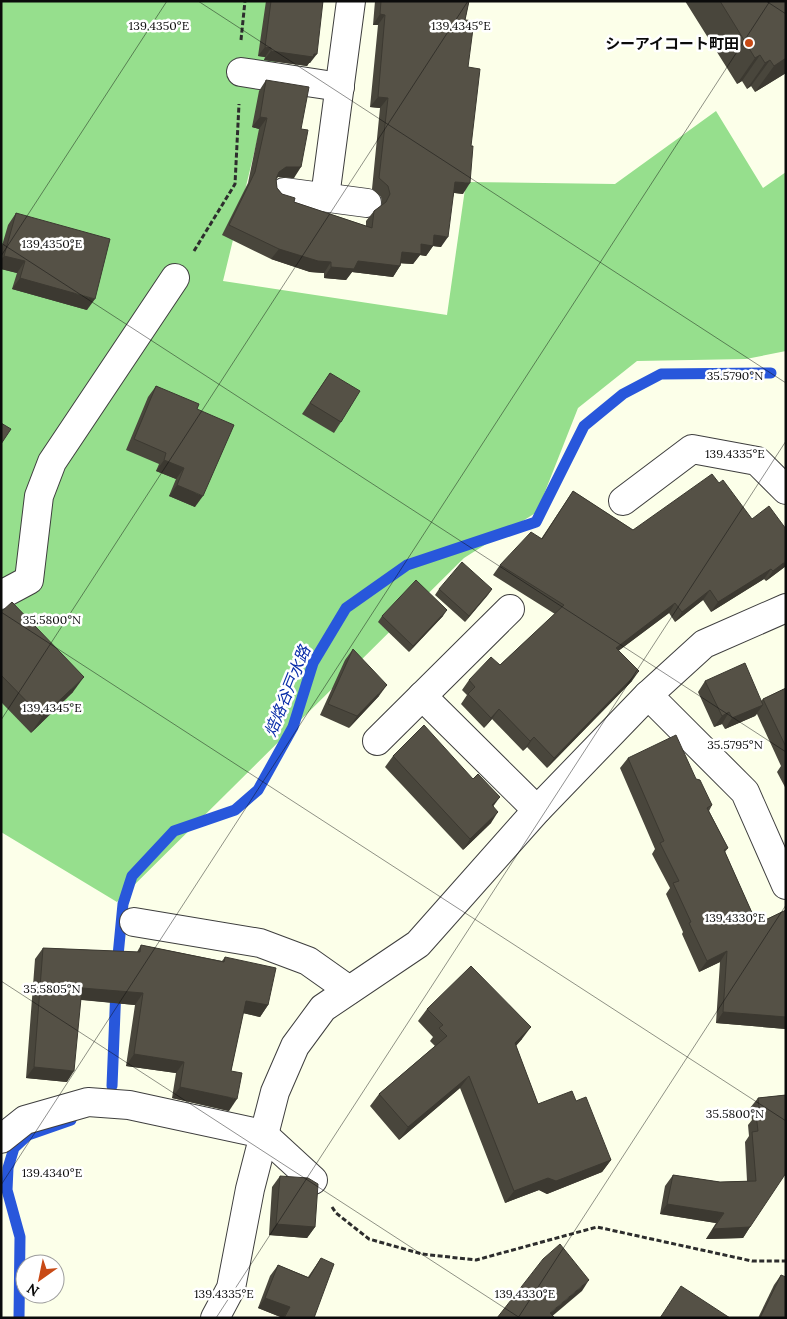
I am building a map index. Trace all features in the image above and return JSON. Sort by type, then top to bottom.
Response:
[{"type":"street","points":[[325,197],[352,1]]},
{"type":"street","points":[[241,72],[340,87]]},
{"type":"street","points":[[284,192],[367,203]]},
{"type":"street","points":[[1,595],[29,580],[39,496],[52,462],[175,278]]},
{"type":"street","points":[[623,501],[692,449],[757,461],[786,490]]},
{"type":"street","points":[[215,1318],[231,1288],[263,1134],[275,1092],[295,1046],[322,1008],[418,944],[537,810],[648,695],[704,644],[786,608]]},
{"type":"street","points":[[377,740],[510,609]]},
{"type":"street","points":[[648,695],[745,792],[786,884]]},
{"type":"street","points":[[422,696],[537,810]]},
{"type":"street","points":[[134,922],[260,943],[308,961],[349,990]]},
{"type":"street","points":[[1,1139],[25,1120],[88,1102],[129,1105],[263,1134],[313,1180]]},
{"type":"path","points":[[175,278],[208,232],[235,184],[241,72]]},
{"type":"path","points":[[313,1180],[336,1213],[369,1239],[422,1254],[476,1260],[597,1227],[752,1261],[786,1261]]},
{"type":"green space","points":[[1,1],[291,1],[223,281],[447,315],[466,182],[615,184],[716,111],[763,188],[786,172],[786,351],[746,359],[637,361],[578,408],[537,512],[464,558],[117,902],[1,832]]},
{"type":"building","points":[[271,1],[323,1],[317,54],[314,54],[313,57],[271,51],[271,48],[265,47]]},
{"type":"building","points":[[381,1],[469,1],[465,20],[474,21],[468,67],[480,69],[471,146],[473,146],[470,183],[455,182],[448,237],[434,235],[433,246],[421,244],[421,254],[402,252],[400,266],[358,261],[354,269],[331,267],[331,262],[318,261],[279,249],[229,225],[255,172],[267,118],[260,117],[266,80],[309,87],[301,129],[308,130],[301,167],[286,167],[279,172],[276,179],[277,188],[282,194],[295,198],[294,202],[372,228],[374,211],[386,202],[390,194],[388,186],[379,178],[388,98],[378,97],[385,15],[380,14]]},
{"type":"building","points":[[720,1],[786,1],[786,58],[774,66],[770,60],[765,63],[760,55],[755,58]]},
{"type":"building","points":[[16,213],[110,239],[95,299],[20,278],[25,261],[4,256]]},
{"type":"building","points":[[330,373],[360,391],[341,422],[310,403]]},
{"type":"building","points":[[156,386],[199,404],[197,409],[234,425],[203,496],[177,485],[184,468],[164,460],[166,453],[134,439]]},
{"type":"building","points":[[1,423],[11,429],[1,444]]},
{"type":"building","points":[[712,474],[719,483],[723,480],[752,519],[769,506],[786,529],[786,561],[773,571],[771,569],[718,602],[710,590],[682,612],[675,603],[616,648],[639,671],[554,758],[534,737],[530,741],[499,709],[491,718],[468,694],[475,687],[469,680],[491,657],[500,665],[564,605],[500,565],[531,532],[542,539],[573,491],[633,530]]},
{"type":"building","points":[[462,562],[492,589],[469,616],[439,589]]},
{"type":"building","points":[[416,580],[447,610],[413,646],[382,616]]},
{"type":"building","points":[[12,602],[84,677],[42,717],[1,675],[1,612]]},
{"type":"building","points":[[353,649],[387,685],[357,716],[328,704]]},
{"type":"building","points":[[745,663],[763,705],[732,718],[729,712],[722,716],[705,681]]},
{"type":"building","points":[[786,688],[786,747],[763,699]]},
{"type":"building","points":[[424,725],[473,779],[478,774],[500,797],[492,805],[498,812],[470,839],[393,756]]},
{"type":"building","points":[[676,735],[696,779],[700,780],[712,805],[707,808],[728,848],[724,850],[757,924],[786,910],[786,1017],[723,1012],[727,951],[707,961],[673,883],[679,881],[660,843],[664,841],[628,758]]},
{"type":"building","points":[[141,945],[224,962],[225,957],[276,968],[268,1005],[246,1001],[231,1071],[242,1073],[237,1099],[180,1087],[184,1062],[134,1054],[143,993],[82,988],[74,1071],[34,1067],[43,948],[140,952]]},
{"type":"building","points":[[471,966],[531,1027],[515,1043],[538,1104],[572,1091],[576,1101],[586,1097],[611,1160],[556,1181],[548,1178],[514,1191],[469,1076],[408,1127],[379,1094],[447,1036],[439,1028],[443,1025],[427,1009]]},
{"type":"building","points":[[786,1095],[786,1173],[750,1227],[713,1229],[724,1213],[667,1204],[673,1175],[720,1182],[756,1181],[752,1132],[758,1131],[756,1114],[760,1114],[758,1098]]},
{"type":"building","points":[[280,1176],[308,1178],[318,1184],[315,1227],[276,1224]]},
{"type":"building","points":[[560,1244],[589,1280],[550,1313],[555,1318],[497,1318],[543,1259]]},
{"type":"building","points":[[321,1258],[334,1264],[314,1318],[284,1318],[290,1307],[265,1298],[278,1265],[309,1278]]},
{"type":"building","points":[[781,1275],[786,1277],[786,1318],[760,1318]]},
{"type":"building","points":[[681,1286],[730,1318],[660,1318]]},
{"type":"waterway","name":"焙烙谷戸水路","points":[[117,966],[123,904],[132,876],[174,831],[235,810],[258,790],[293,727],[313,663],[346,608],[407,565],[536,522],[584,426],[623,394],[661,374],[771,373]]},
{"type":"waterway","name":"焙烙谷戸水路","points":[[112,1086],[116,987]]},
{"type":"waterway","name":"焙烙谷戸水路","points":[[19,1318],[20,1237],[7,1190],[8,1168],[14,1148],[28,1135],[71,1120]]},
{"type":"place","name":"シーアイコート町田","points":[[749,43]]}]
